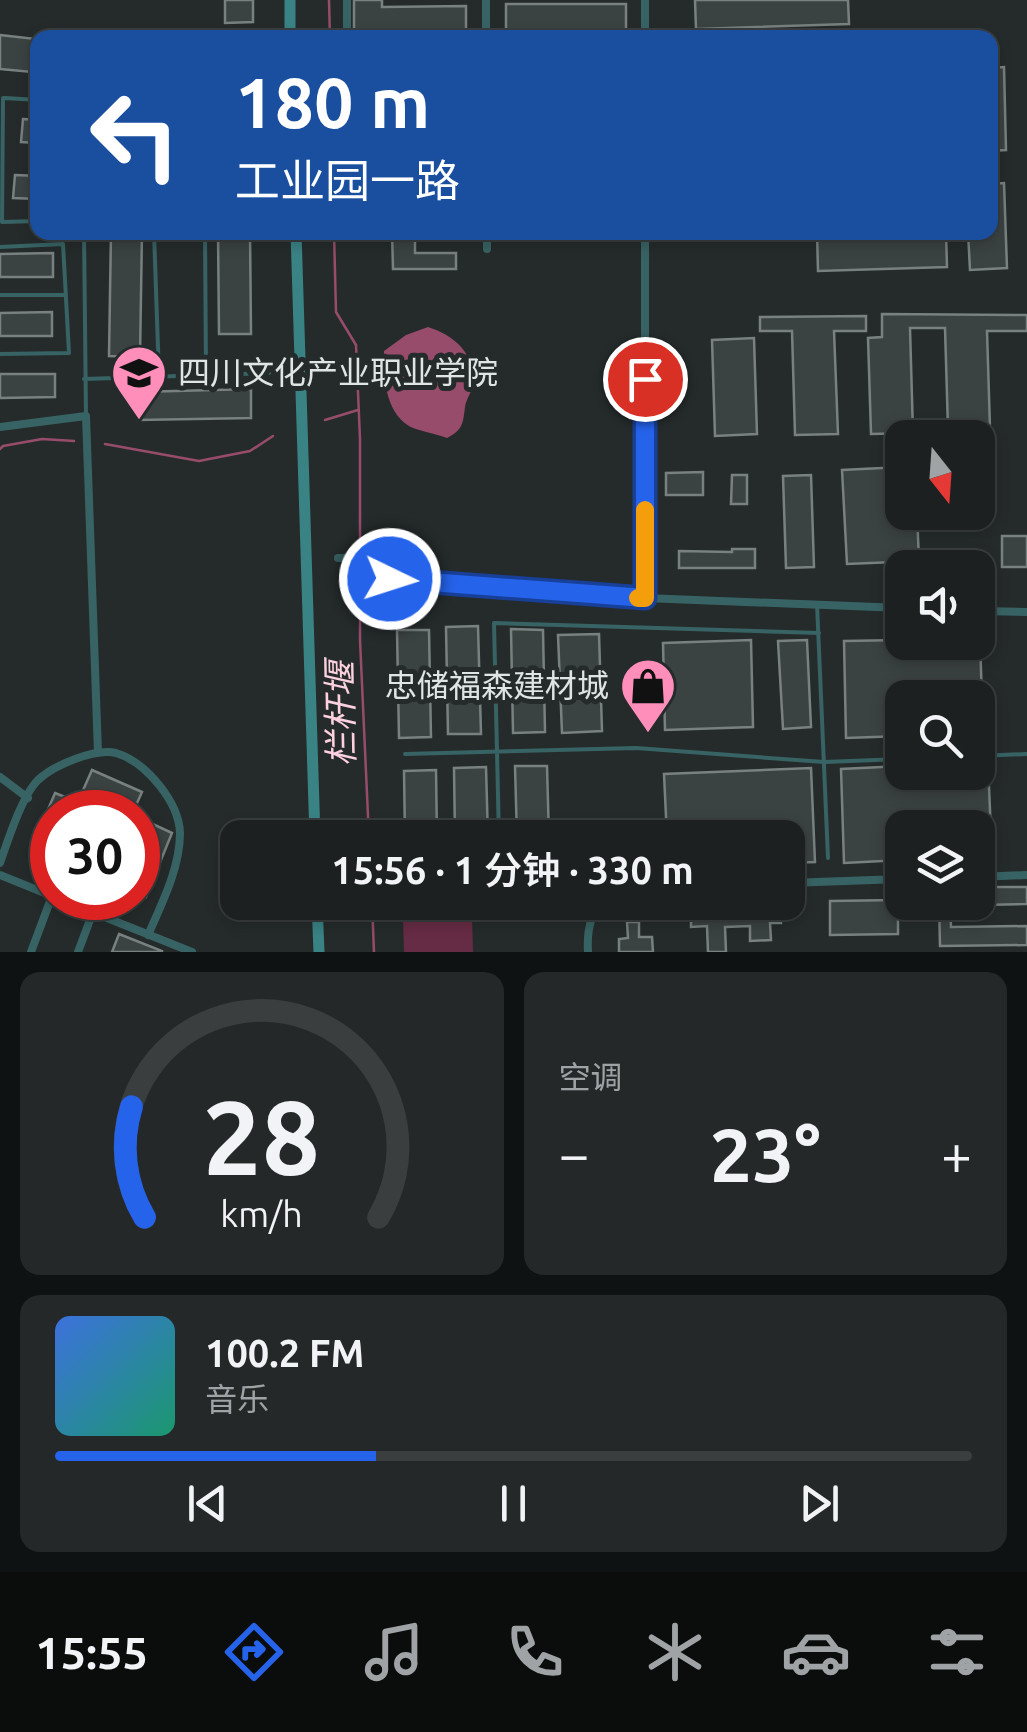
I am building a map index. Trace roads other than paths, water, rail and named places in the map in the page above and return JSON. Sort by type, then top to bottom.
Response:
[{"type":"street","points":[[290,0],[290,30]]},
{"type":"street","points":[[347,0],[348,30]]},
{"type":"street","points":[[486,0],[486,30]]},
{"type":"street","points":[[645,0],[645,30]]},
{"type":"street","points":[[296,240],[314,820]]},
{"type":"street","points":[[487,240],[487,249]]},
{"type":"street","points":[[645,240],[645,598]]},
{"type":"street","points":[[0,427],[86,416],[98,753]]},
{"type":"street","points":[[338,558],[372,557],[381,562],[390,579],[645,598],[885,607]]},
{"type":"street","points":[[995,611],[1027,612]]},
{"type":"street","points":[[0,863],[16,818],[37,781],[90,754],[113,752],[134,761],[160,786],[176,811],[180,835],[172,878],[148,934]]},
{"type":"street","points":[[0,777],[28,798]]},
{"type":"street","points":[[0,875],[30,887]]},
{"type":"street","points":[[995,877],[1027,876]]},
{"type":"street","points":[[805,882],[885,880]]},
{"type":"street","points":[[31,952],[44,920]]},
{"type":"street","points":[[78,952],[90,920]]},
{"type":"street","points":[[113,920],[192,952]]},
{"type":"street","points":[[318,920],[319,952]]},
{"type":"street","points":[[588,952],[592,920]]},
{"type":"lane","points":[[30,100],[1,98],[2,222],[30,221]]},
{"type":"lane","points":[[84,240],[86,416]]},
{"type":"lane","points":[[154,240],[158,377]]},
{"type":"lane","points":[[204,240],[206,375]]},
{"type":"lane","points":[[0,247],[63,244],[69,353],[0,354]]},
{"type":"lane","points":[[0,295],[66,295]]},
{"type":"lane","points":[[84,379],[268,373]]},
{"type":"lane","points":[[817,604],[828,858]]},
{"type":"lane","points":[[499,820],[494,623],[818,633]]},
{"type":"lane","points":[[405,754],[636,748],[824,762],[885,760]]},
{"type":"lane","points":[[995,755],[1027,754]]},
{"type":"waterway","name":"栏杆堰","points":[[329,0],[330,30]]},
{"type":"waterway","name":"栏杆堰","points":[[334,240],[336,312],[356,345],[360,640],[368,820]]},
{"type":"waterway","name":"栏杆堰","points":[[325,420],[358,410]]},
{"type":"waterway","name":"栏杆堰","points":[[105,444],[199,461],[250,451],[273,436]]},
{"type":"waterway","name":"栏杆堰","points":[[0,449],[42,439],[74,441]]},
{"type":"waterway","name":"栏杆堰","points":[[373,920],[374,952]]},
{"type":"place","name":"四川文化产业职业学院","points":[[139,422]]},
{"type":"place","name":"忠储福森建材城","points":[[648,735]]}]
